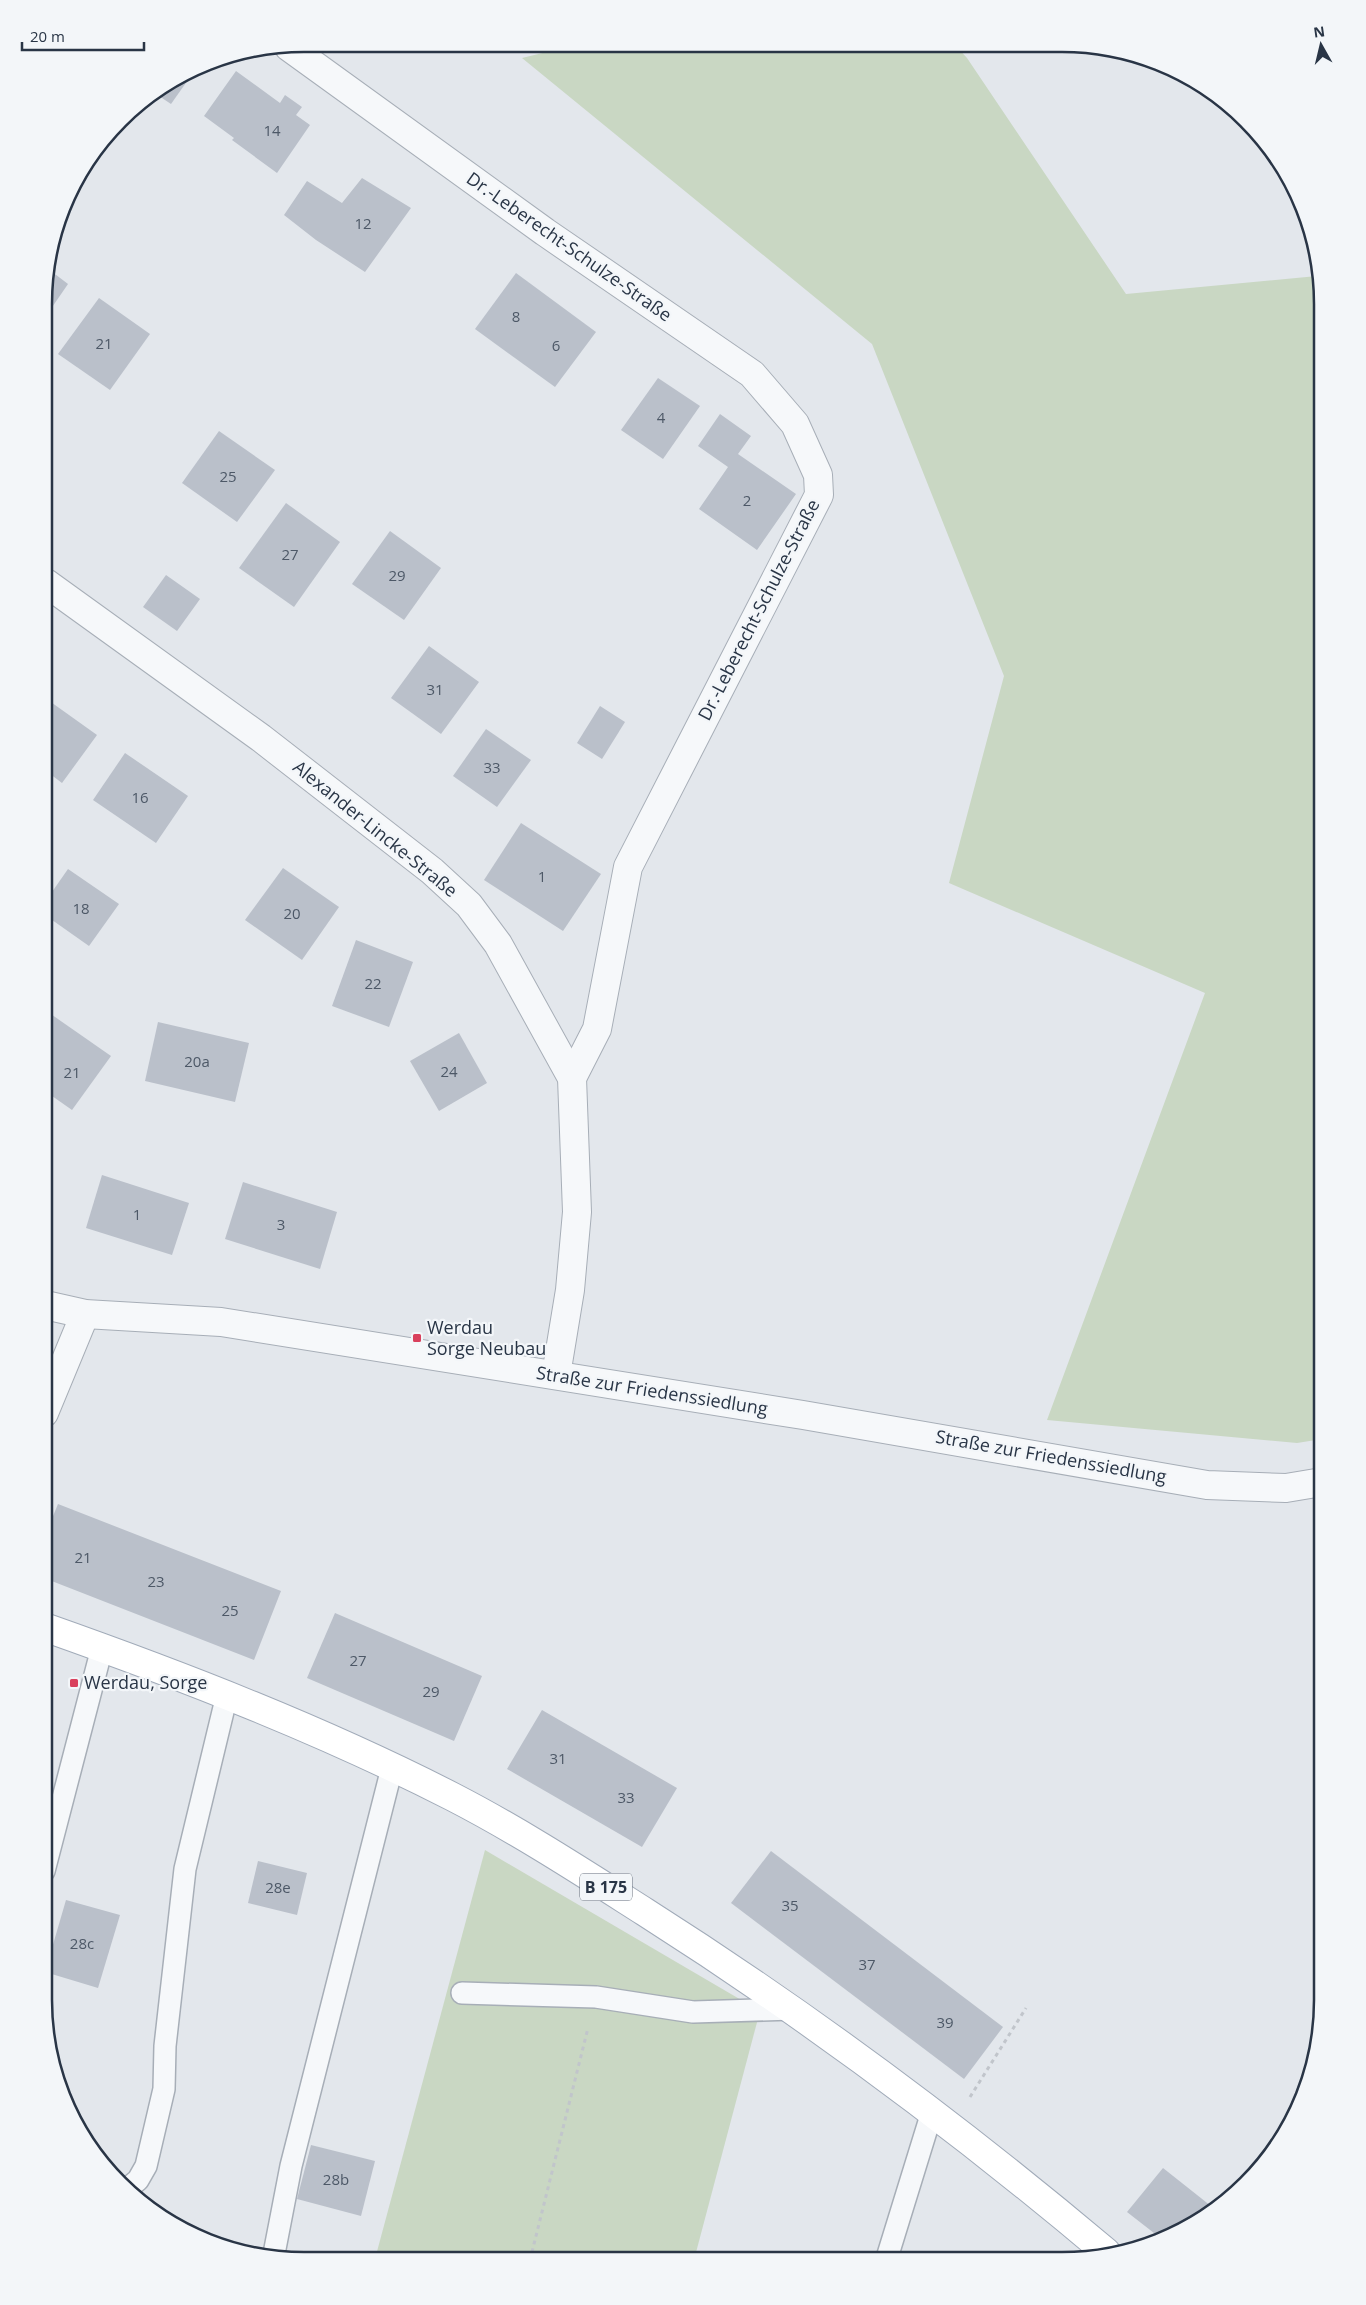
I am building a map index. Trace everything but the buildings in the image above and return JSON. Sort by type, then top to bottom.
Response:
[{"type":"main road","name":"B 175","points":[[52,1630],[227,1695],[392,1768],[454,1797],[568,1863],[793,2009],[942,2120],[1102,2249]]},
{"type":"street","name":"Dr.-Leberecht-Schulze-Straße","points":[[297,52],[545,232],[752,374],[795,424],[818,475],[819,495],[628,867],[598,1029],[572,1078]]},
{"type":"street","name":"Alexander-Lincke-Straße","points":[[52,587],[261,738],[432,871],[469,905],[498,944],[572,1078],[577,1212],[570,1290],[556,1375]]},
{"type":"street","name":"Straße zur Friedenssiedlung","points":[[52,1307],[85,1314],[221,1322],[979,1444],[1207,1485],[1286,1488],[1314,1483]]},
{"type":"street","points":[[52,1394],[85,1314]]},
{"type":"lane","points":[[52,1840],[102,1648]]},
{"type":"lane","points":[[132,2185],[138,2180],[146,2166],[164,2089],[165,2046],[185,1869],[227,1695]]},
{"type":"lane","points":[[275,2250],[291,2166],[392,1768]]},
{"type":"lane","points":[[462,1994],[596,1997],[693,2012],[793,2009]]},
{"type":"lane","points":[[890,2252],[942,2120]]},
{"type":"path","points":[[532,2252],[596,1997]]},
{"type":"path","points":[[942,2120],[1026,2008]]},
{"type":"green space","points":[[546,52],[962,52],[1126,294],[1312,277],[1314,305],[1314,1440],[1297,1443],[1047,1420],[1205,993],[949,883],[1004,676],[872,344],[522,58]]},
{"type":"green space","points":[[485,1850],[760,2011],[696,2252],[377,2252]]},
{"type":"place","name":"Werdau Sorge Neubau","points":[[417,1338]]},
{"type":"place","name":"Werdau, Sorge","points":[[74,1683]]}]
